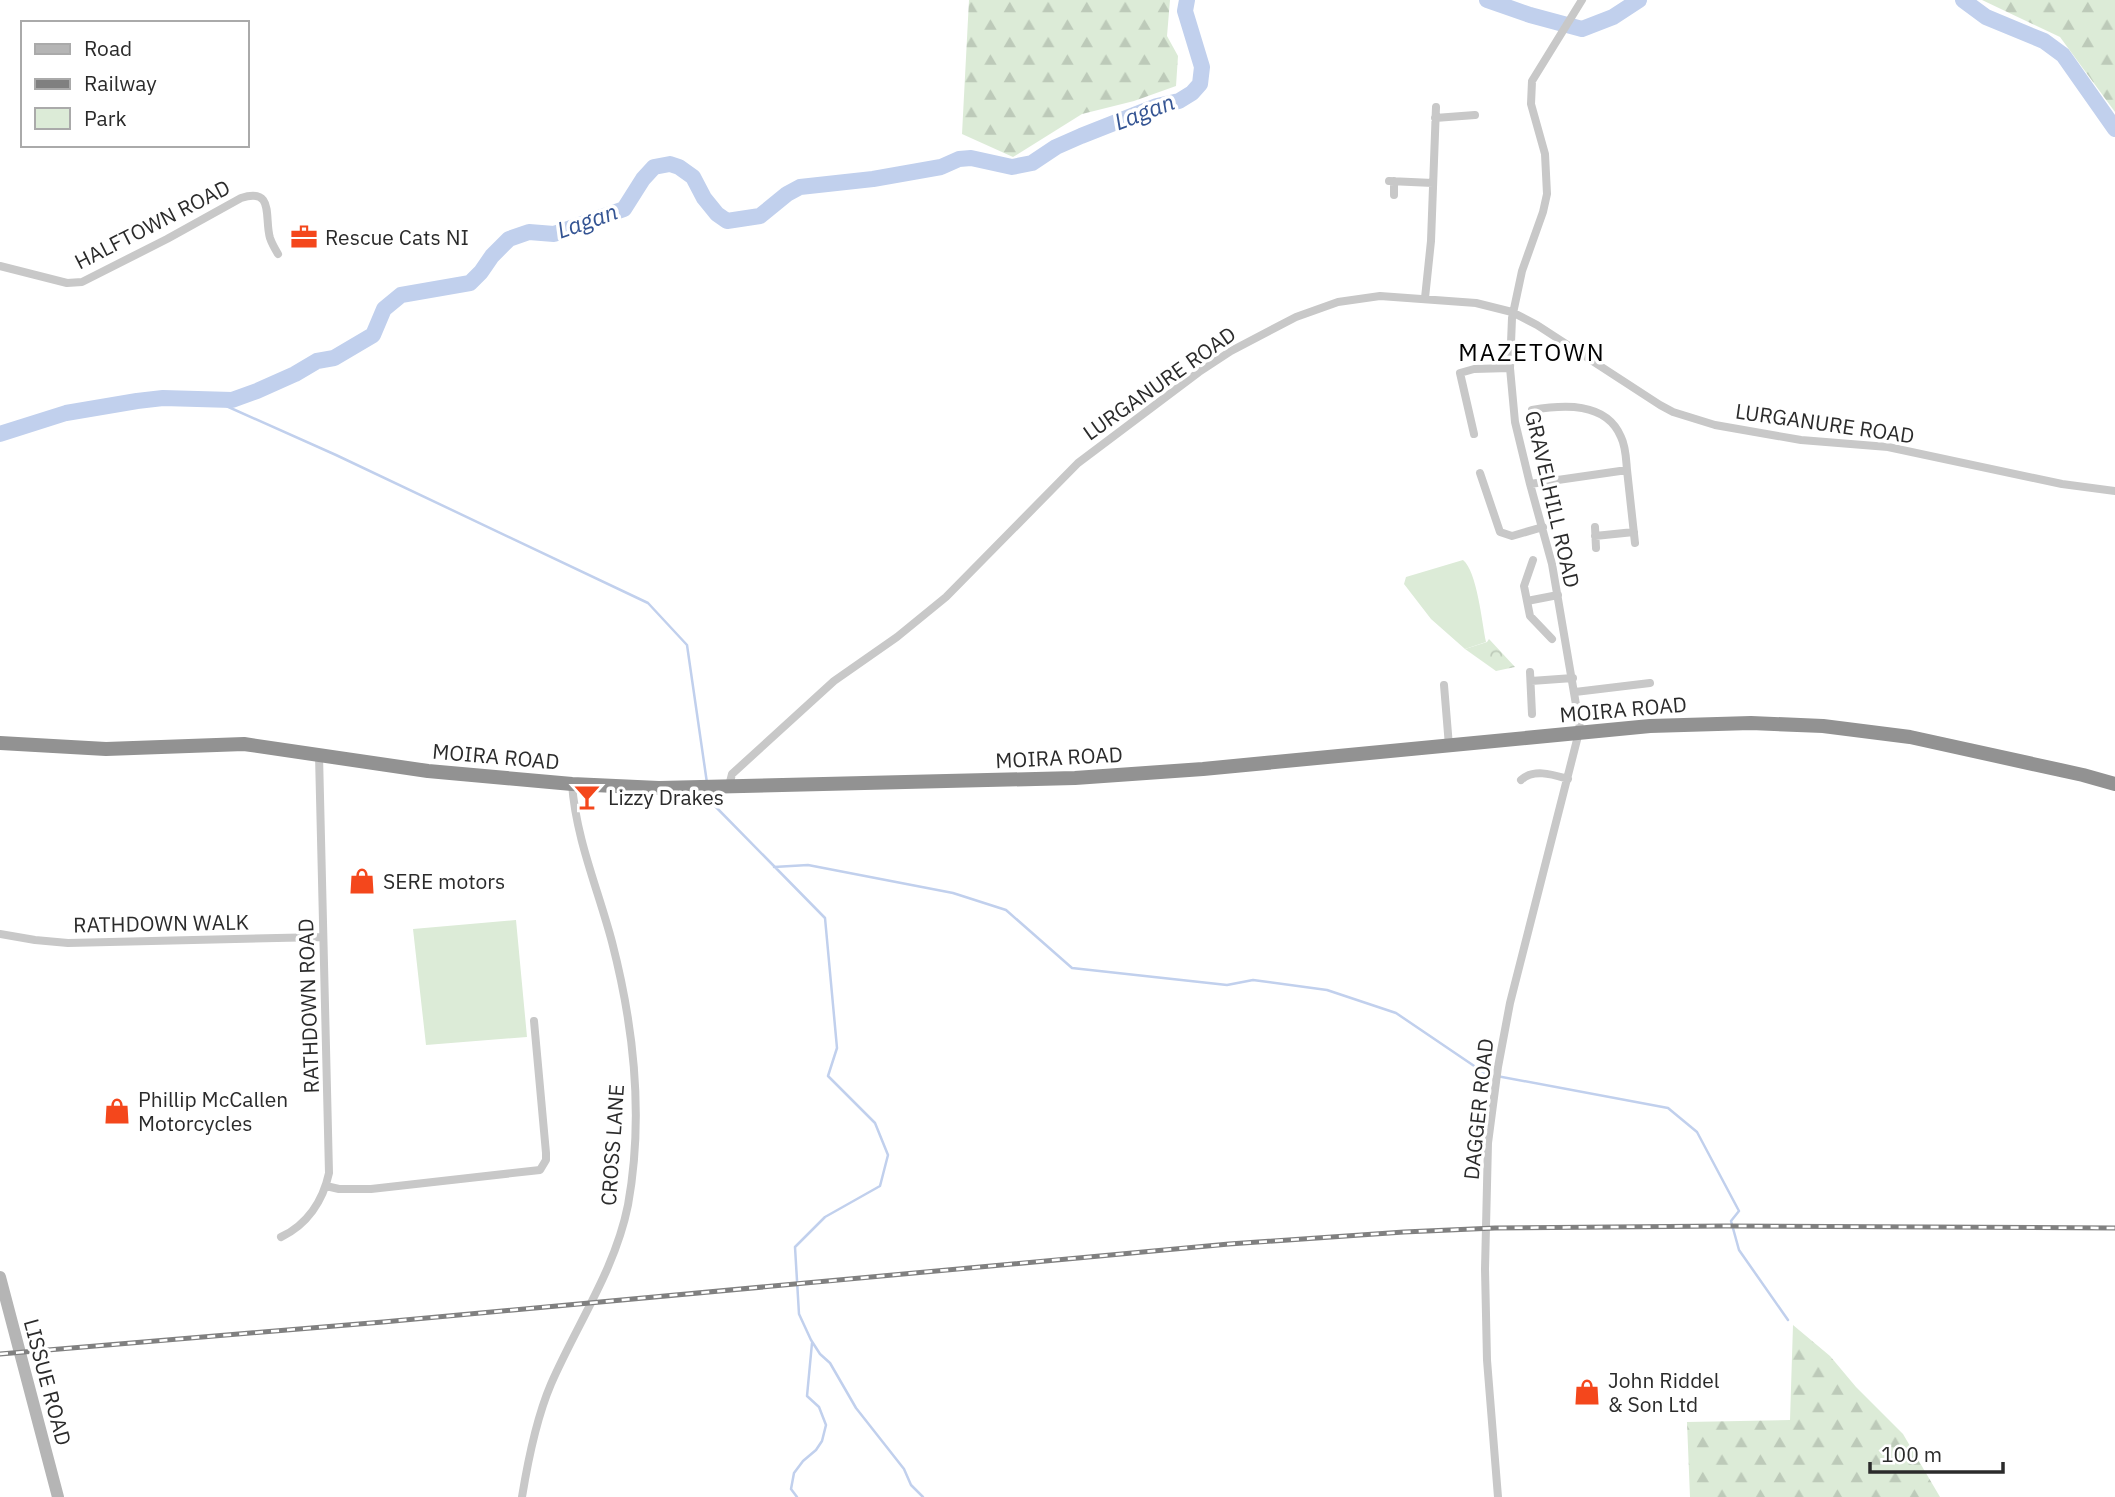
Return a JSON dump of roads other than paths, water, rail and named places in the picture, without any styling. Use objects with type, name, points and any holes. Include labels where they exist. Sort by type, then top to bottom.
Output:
[{"type":"highway","name":"MOIRA ROAD","points":[[0,743],[106,749],[244,744],[428,771],[636,788],[1075,778],[1203,769],[1692,723],[1751,723],[1824,726],[1910,737],[2115,784]]},
{"type":"street","name":"GRAVELHILL ROAD","points":[[1580,734],[1558,595],[1517,432],[1510,368],[1512,312],[1547,194],[1545,154],[1530,93],[1537,70],[1581,2]]},
{"type":"street","points":[[1425,298],[1431,241],[1436,107]]},
{"type":"street","points":[[1435,118],[1475,115]]},
{"type":"street","points":[[1394,195],[1392,181],[1433,183]]},
{"type":"street","name":"HALFTOWN ROAD","points":[[0,266],[67,283],[82,282],[253,194],[260,196],[265,202],[269,236],[278,254]]},
{"type":"street","name":"LURGANURE ROAD","points":[[715,786],[732,774],[816,697],[921,620],[1078,463],[1231,351],[1265,332],[1321,307],[1358,298],[1425,298],[1476,303],[1512,312],[1537,325],[1646,397],[1673,412],[1694,419],[1774,437],[1888,447],[2062,484],[2115,491]]},
{"type":"street","points":[[1474,434],[1460,373],[1475,369],[1510,368]]},
{"type":"street","points":[[1531,410],[1577,406],[1608,419],[1614,425],[1623,440],[1635,543]]},
{"type":"street","points":[[1530,484],[1628,470]]},
{"type":"street","points":[[1480,472],[1500,532],[1512,536],[1543,527]]},
{"type":"street","points":[[1596,548],[1595,532],[1634,532]]},
{"type":"street","points":[[1532,561],[1524,586],[1530,616],[1552,639]]},
{"type":"street","points":[[1527,601],[1558,595]]},
{"type":"street","points":[[1532,714],[1530,677],[1573,678]]},
{"type":"street","points":[[1575,692],[1639,679],[1650,683]]},
{"type":"street","points":[[1444,685],[1449,746]]},
{"type":"street","name":"DAGGER ROAD","points":[[1498,1497],[1488,1373],[1485,1269],[1488,1153],[1495,1083],[1522,950],[1580,734]]},
{"type":"street","name":"RATHDOWN ROAD","points":[[281,1237],[298,1227],[310,1215],[326,1186],[330,1161],[319,755]]},
{"type":"street","points":[[1521,780],[1525,775],[1548,773],[1569,779]]},
{"type":"street","name":"CROSS LANE","points":[[522,1497],[544,1402],[603,1278],[623,1224],[630,1190],[635,1132],[635,1077],[630,1024],[612,942],[576,821],[572,784]]},
{"type":"street","name":"RATHDOWN WALK","points":[[0,934],[68,943],[323,937]]},
{"type":"street","points":[[326,1186],[339,1189],[371,1189],[540,1170],[546,1160],[546,1153],[534,1021]]},
{"type":"street","name":"LISSUE ROAD","points":[[0,1277],[58,1497]]},
{"type":"waterway","name":"Lagan","points":[[0,434],[66,413],[137,401],[163,398],[232,400],[257,391],[317,361],[334,358],[373,335],[384,309],[401,295],[470,283],[509,239],[529,232],[554,234],[624,209],[654,167],[670,164],[693,177],[704,198],[717,214],[727,221],[760,216],[800,187],[873,179],[941,167],[959,159],[971,158],[1012,167],[1032,163],[1056,147],[1081,136],[1157,106],[1179,101],[1192,93],[1200,84],[1202,67],[1185,11],[1187,0]]},
{"type":"waterway","name":"Lagan","points":[[1487,0],[1582,29],[1613,17],[1639,0]]},
{"type":"waterway","name":"Lagan","points":[[1963,0],[1986,17],[2044,41],[2063,55],[2115,129]]},
{"type":"waterway","points":[[215,401],[336,455],[648,603],[687,645],[707,783]]},
{"type":"waterway","points":[[709,793],[710,801],[825,918],[837,1048],[828,1076],[875,1123],[888,1155],[880,1186],[825,1217],[795,1247],[799,1314],[811,1340],[830,1363],[856,1408],[904,1469],[911,1485],[923,1497]]},
{"type":"waterway","points":[[774,867],[808,865],[953,893],[1006,910],[1072,968],[1227,985],[1253,980],[1327,990],[1396,1013],[1486,1074],[1668,1108],[1697,1132],[1739,1211],[1731,1221],[1739,1250],[1788,1320]]},
{"type":"waterway","points":[[797,1497],[791,1489],[794,1473],[816,1450],[822,1441],[826,1425],[819,1407],[807,1396],[812,1343]]},
{"type":"railway","points":[[0,1354],[383,1322],[1229,1244],[1404,1232],[1495,1228],[1725,1226],[2115,1228]]},
{"type":"place","name":"Rescue Cats NI","points":[[304,237]]},
{"type":"place","name":"Lizzy Drakes","points":[[587,797]]},
{"type":"place","name":"SERE motors","points":[[362,881]]},
{"type":"place","name":"Phillip McCallen Motorcycles","points":[[117,1111]]},
{"type":"place","name":"John Riddel & Son Ltd","points":[[1587,1392]]},
{"type":"district","name":"MAZETOWN","points":[[1532,352]]}]
